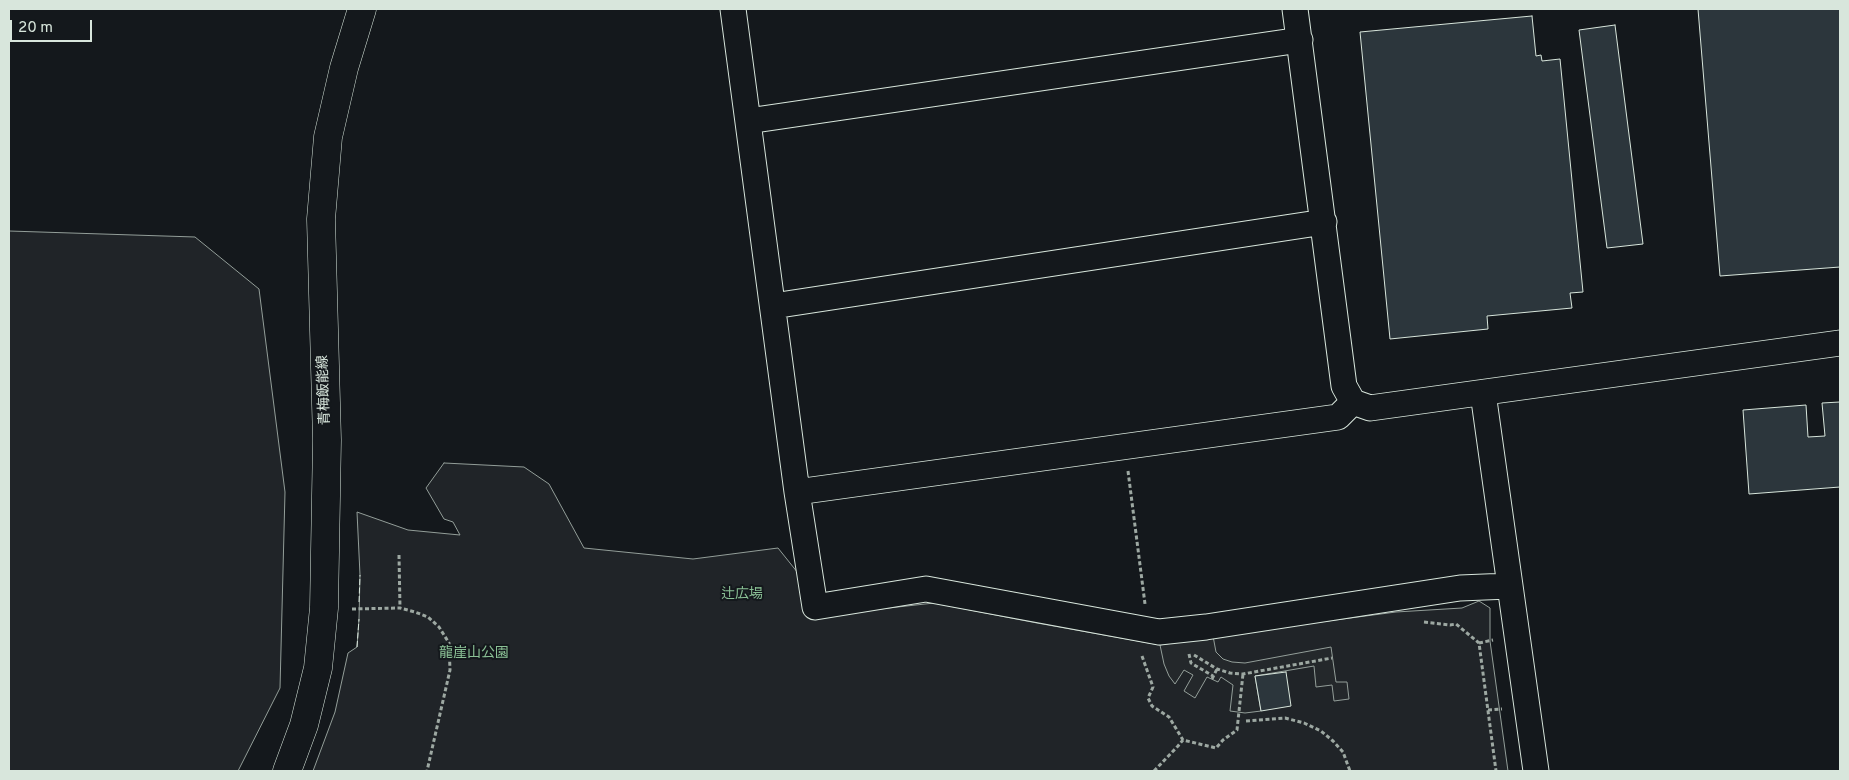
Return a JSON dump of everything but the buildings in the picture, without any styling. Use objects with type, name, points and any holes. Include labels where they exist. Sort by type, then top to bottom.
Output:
[{"type":"main road","name":"青梅飯能線","points":[[287,771],[304,725],[318,668],[324,608],[327,440],[321,219],[328,137],[344,68],[362,9]]},
{"type":"street","points":[[733,9],[797,492],[816,607],[926,589],[1149,632],[1159,632],[1206,627],[1460,588],[1509,586]]},
{"type":"street","points":[[1295,9],[1344,386],[1353,402],[1370,408],[1840,343]]},
{"type":"street","points":[[748,121],[1300,40]]},
{"type":"street","points":[[773,306],[1324,222]]},
{"type":"street","points":[[1483,392],[1536,771]]},
{"type":"street","points":[[797,492],[1338,417],[1353,402]]},
{"type":"path","points":[[1125,447],[1149,632]]},
{"type":"path","points":[[399,555],[400,608]]},
{"type":"path","points":[[324,608],[360,610],[400,608],[428,617],[439,627],[449,643],[450,670],[426,771]]},
{"type":"path","points":[[1450,625],[1456,624],[1479,643],[1496,771]]},
{"type":"path","points":[[1479,643],[1490,641]]},
{"type":"path","points":[[1189,652],[1191,663],[1212,678],[1217,669]]},
{"type":"path","points":[[1141,655],[1153,687],[1148,698],[1152,706],[1169,717],[1183,740],[1216,748],[1223,740],[1237,730],[1243,674]]},
{"type":"path","points":[[1202,660],[1217,669],[1243,674],[1332,658]]},
{"type":"path","points":[[1246,721],[1285,718],[1321,730],[1343,752],[1350,771]]},
{"type":"path","points":[[1154,771],[1183,740]]},
{"type":"green space","points":[[9,231],[195,237],[259,289],[285,492],[280,688],[238,771],[9,771]]},
{"type":"green space","name":"龍崖山公園","points":[[444,463],[524,467],[549,484],[584,548],[693,559],[778,548],[798,573],[807,617],[934,603],[1160,645],[1213,636],[1396,612],[1462,608],[1479,601],[1490,608],[1490,641],[1508,771],[313,771],[335,712],[348,653],[357,647],[360,575],[357,512],[408,530],[460,535],[453,522],[444,519],[426,488]]},
{"type":"shaded area","points":[[1213,636],[1216,652],[1223,659],[1232,662],[1245,663],[1331,647],[1336,682],[1347,682],[1349,699],[1334,701],[1332,685],[1316,687],[1314,666],[1255,676],[1261,711],[1245,713],[1230,711],[1233,685],[1221,677],[1218,682],[1207,677],[1195,698],[1184,691],[1193,675],[1184,670],[1175,684],[1164,664],[1160,645]]},
{"type":"fence","points":[[359,602],[360,575]]},
{"type":"fence","points":[[357,647],[359,619]]},
{"type":"park label","name":"辻広場","points":[[742,595]]}]
